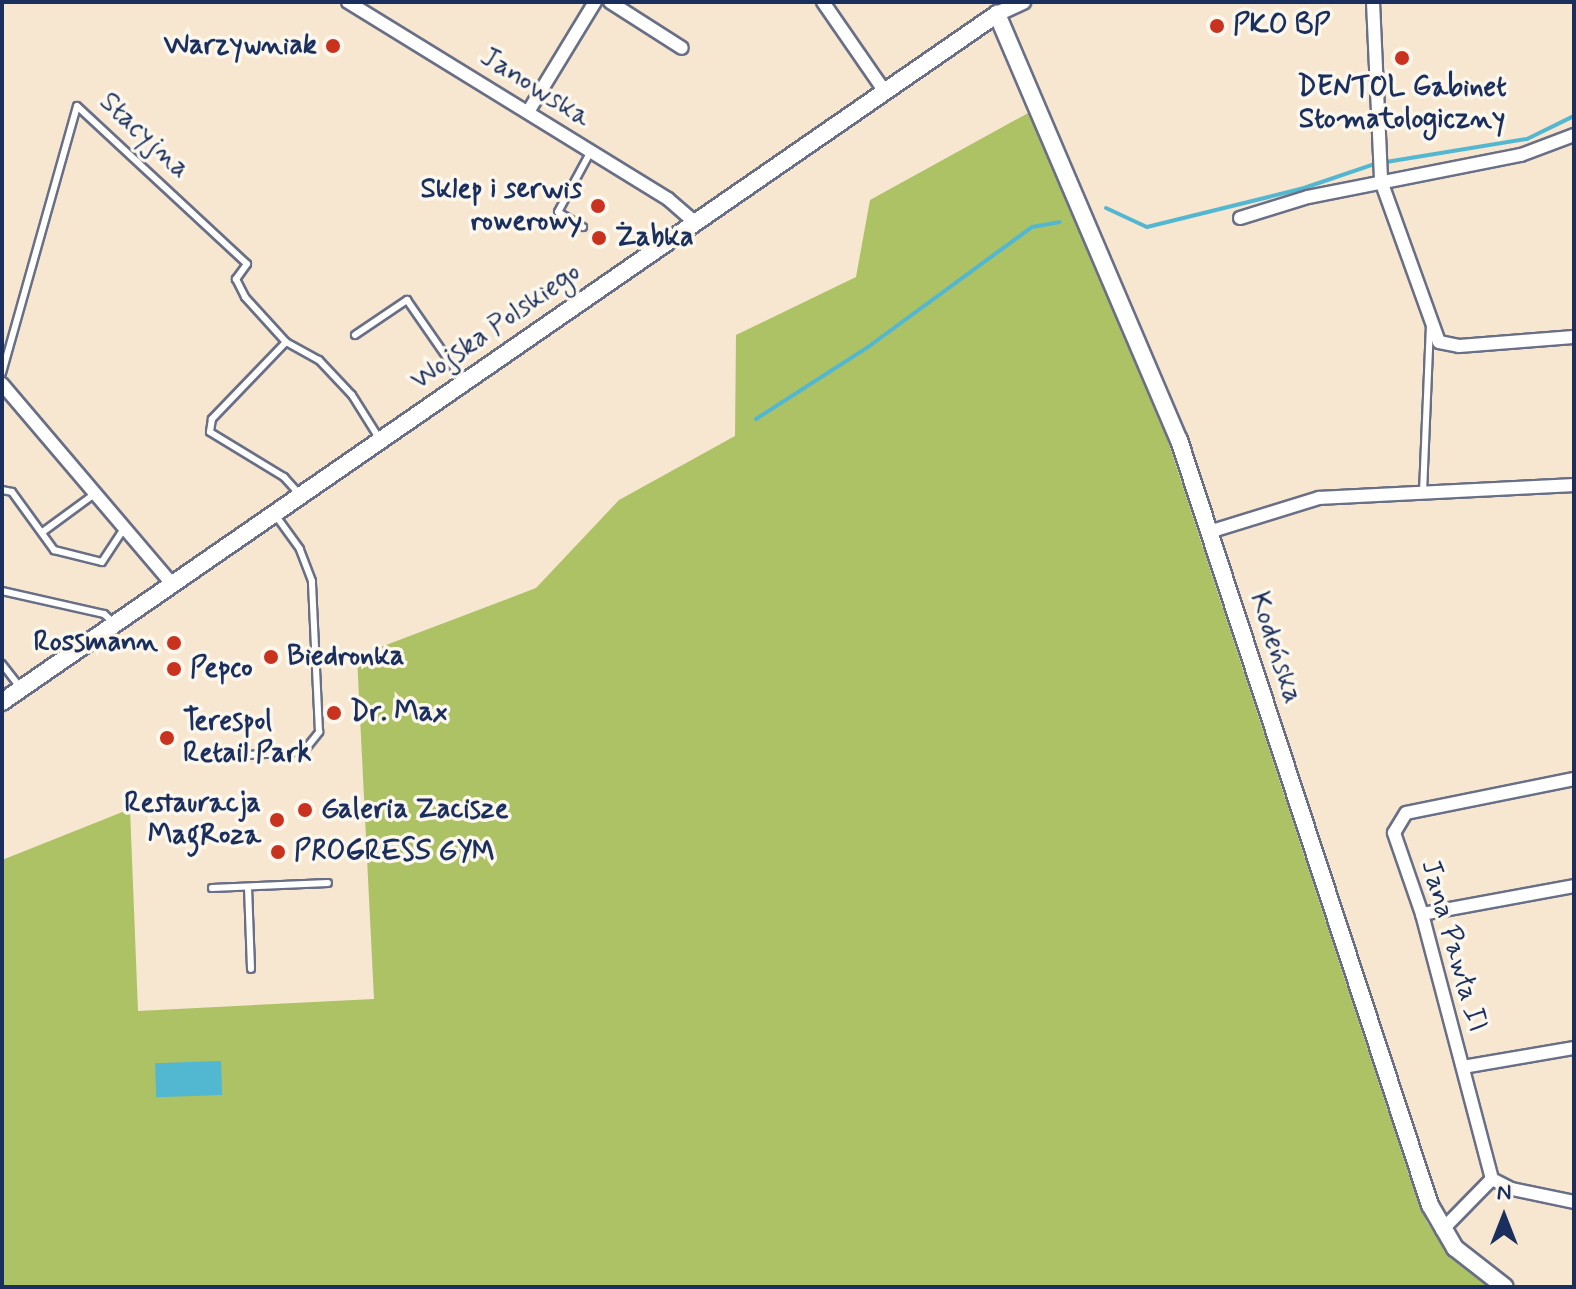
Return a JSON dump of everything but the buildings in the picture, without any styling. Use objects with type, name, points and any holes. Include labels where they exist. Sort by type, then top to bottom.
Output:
[{"type":"main road","name":"Wojska Polskiego","points":[[2,702],[883,89],[997,14]]},
{"type":"main road","name":"Kodeńska","points":[[997,14],[1167,410],[1442,1230],[1455,1248],[1505,1287]]},
{"type":"street","name":"Janowska","points":[[348,2],[591,151],[693,221]]},
{"type":"street","points":[[528,112],[595,2]]},
{"type":"street","points":[[610,2],[682,48]]},
{"type":"street","points":[[823,2],[883,89]]},
{"type":"street","name":"Wojska Polskiego","points":[[997,14],[1023,2]]},
{"type":"street","points":[[1373,2],[1381,181],[1439,342],[1459,346],[1574,337]]},
{"type":"street","points":[[1240,218],[1381,181],[1521,155],[1574,135]]},
{"type":"street","points":[[2,384],[172,584]]},
{"type":"street","points":[[1209,532],[1319,498],[1574,485]]},
{"type":"street","name":"Jana Pawła II","points":[[1492,1179],[1422,914],[1395,840],[1399,817],[1574,779]]},
{"type":"street","points":[[1422,914],[1574,886]]},
{"type":"street","points":[[1463,1067],[1574,1048]]},
{"type":"street","points":[[1442,1230],[1492,1179],[1512,1189],[1574,1202]]},
{"type":"lane","name":"Stacyjna","points":[[2,373],[77,106],[247,264],[236,279],[245,297],[286,342]]},
{"type":"lane","points":[[583,227],[558,212],[591,151]]},
{"type":"lane","points":[[355,335],[407,300],[463,381]]},
{"type":"lane","points":[[1423,492],[1431,317]]},
{"type":"lane","points":[[300,495],[284,477],[210,432],[212,419],[286,342],[319,360],[352,395],[380,439]]},
{"type":"lane","points":[[2,490],[12,492],[44,531],[54,550],[102,562],[125,527]]},
{"type":"lane","points":[[44,531],[96,493]]},
{"type":"lane","points":[[209,757],[303,752],[319,732],[312,581],[294,539],[274,513]]},
{"type":"lane","points":[[2,591],[104,614],[115,624]]},
{"type":"lane","points":[[2,664],[21,689]]},
{"type":"lane","points":[[212,888],[328,883]]},
{"type":"lane","points":[[248,887],[251,969]]},
{"type":"green space","points":[[1030,112],[1165,432],[1427,1222],[1450,1256],[1488,1287],[2,1287],[2,860],[130,809],[138,1011],[374,999],[357,656],[536,588],[619,500],[735,436],[736,335],[856,277],[870,200]]},
{"type":"water","points":[[221,1061],[222,1095],[156,1097],[155,1063]]},
{"type":"waterway","points":[[1386,162],[1527,139],[1574,116]]},
{"type":"waterway","points":[[1106,208],[1147,227],[1301,189],[1372,165]]},
{"type":"waterway","points":[[756,419],[868,347],[1032,227],[1060,222]]},
{"type":"place","name":"PKO BP","points":[[1217,26]]},
{"type":"place","name":"Warzywniak","points":[[333,46]]},
{"type":"place","name":"DENTOL Gabinet Stomatologiczny","points":[[1402,58]]},
{"type":"place","name":"Sklep i serwis rowerowy","points":[[598,206]]},
{"type":"place","name":"Żabka","points":[[599,238]]},
{"type":"place","name":"Rossmann","points":[[174,643]]},
{"type":"place","name":"Biedronka","points":[[271,657]]},
{"type":"place","name":"Pepco","points":[[174,669]]},
{"type":"place","name":"Dr. Max","points":[[334,713]]},
{"type":"place","name":"Terespol Retail Park","points":[[167,738]]},
{"type":"place","name":"Galeria Zacisze","points":[[305,810]]},
{"type":"place","name":"Restauracja MagRoza","points":[[277,820]]},
{"type":"place","name":"PROGRESS GYM","points":[[278,852]]}]
